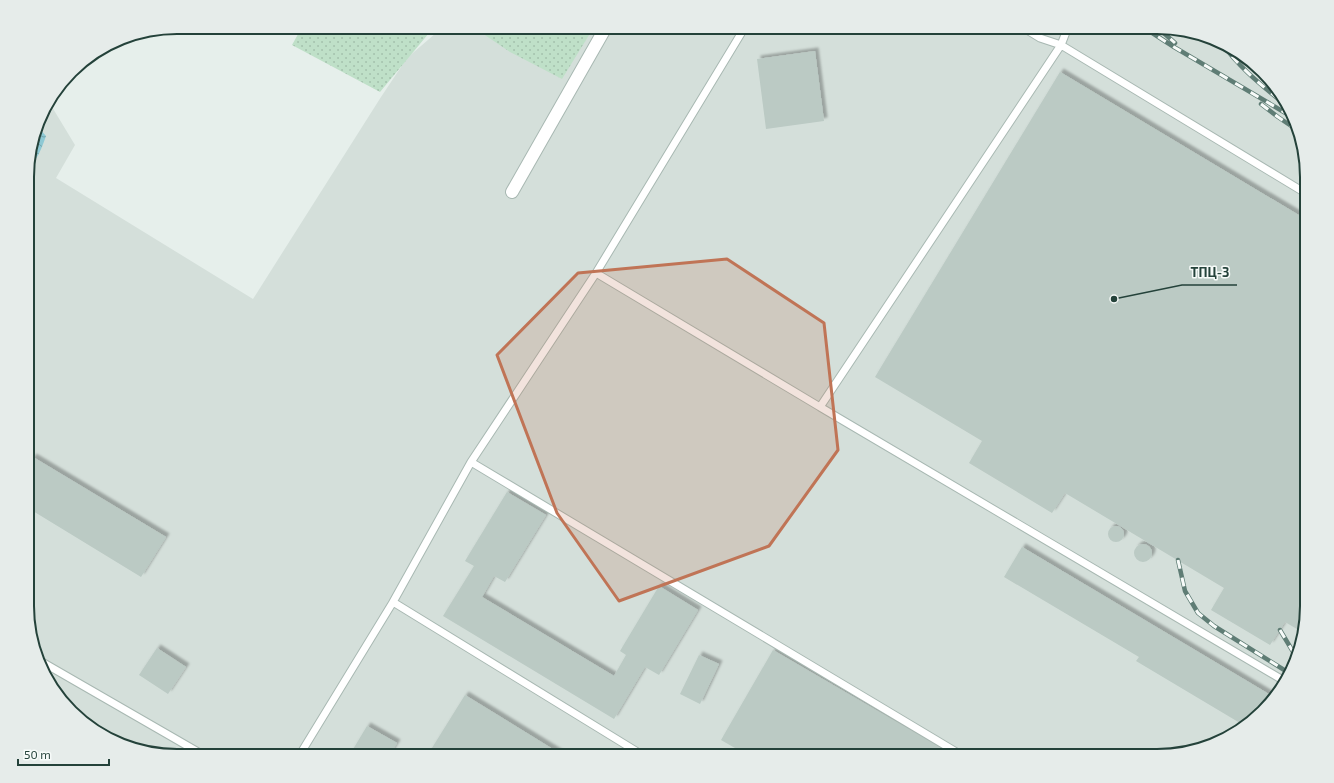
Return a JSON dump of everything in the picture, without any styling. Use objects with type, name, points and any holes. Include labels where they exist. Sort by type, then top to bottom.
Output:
[{"type":"street","points":[[512,192],[602,34]]},
{"type":"lane","points":[[303,749],[393,602],[471,462],[596,273],[741,34]]},
{"type":"lane","points":[[1033,34],[1040,38],[1061,45],[1300,190]]},
{"type":"lane","points":[[820,407],[1061,45],[1065,34]]},
{"type":"lane","points":[[596,273],[1280,679]]},
{"type":"lane","points":[[471,462],[952,749]]},
{"type":"lane","points":[[393,602],[633,749]]},
{"type":"lane","points":[[47,665],[193,749]]},
{"type":"highlighted area","points":[[727,259],[824,323],[838,450],[769,546],[619,601],[557,513],[497,355],[578,273]]},
{"type":"shaded area","points":[[435,34],[1166,34],[1194,39],[1212,45],[1228,53],[1251,69],[1265,83],[1276,98],[1289,122],[1295,140],[1300,168],[1300,615],[1295,643],[1289,661],[1281,678],[1265,700],[1251,714],[1236,725],[1212,738],[1194,744],[1166,749],[168,749],[140,744],[122,738],[105,730],[83,714],[69,700],[53,678],[39,643],[34,615],[34,168],[39,140],[52,107],[75,145],[56,178],[253,299],[407,58]]},
{"type":"green space","points":[[298,34],[428,34],[380,92],[292,45]]},
{"type":"green space","points":[[483,34],[590,34],[562,79],[510,52]]},
{"type":"water","points":[[42,131],[46,136],[35,160]]},
{"type":"building","points":[[815,51],[824,121],[766,129],[757,59]]},
{"type":"building","points":[[1060,72],[1300,216],[1300,615],[1298,630],[1285,622],[1270,645],[1211,610],[1224,588],[1065,493],[1052,513],[969,463],[982,441],[875,377]]},
{"type":"building","points":[[34,458],[166,537],[141,577],[34,512]]},
{"type":"building","points":[[507,492],[546,515],[505,582],[494,576],[482,597],[614,676],[626,655],[620,651],[659,586],[698,610],[659,675],[645,667],[614,719],[443,616],[474,566],[465,561]]},
{"type":"building","points":[[1116,526],[1123,531],[1124,534],[1119,541],[1116,542],[1109,537],[1108,534],[1113,527]]},
{"type":"building","points":[[1143,544],[1149,547],[1152,553],[1149,559],[1143,562],[1137,559],[1134,553],[1137,547]]},
{"type":"building","points":[[1022,547],[1269,694],[1251,714],[1239,723],[1136,661],[1139,657],[1004,577]]},
{"type":"building","points":[[157,648],[186,667],[168,694],[139,675]]},
{"type":"building","points":[[773,650],[943,749],[737,749],[721,740]]},
{"type":"building","points":[[699,655],[719,664],[700,704],[680,694]]},
{"type":"building","points":[[465,695],[553,749],[431,749]]},
{"type":"building","points":[[367,726],[397,743],[393,749],[353,749]]},
{"type":"railway","points":[[1154,34],[1284,112]]},
{"type":"railway","points":[[1165,34],[1175,43]]},
{"type":"railway","points":[[1232,56],[1244,69],[1273,95]]},
{"type":"railway","points":[[1261,104],[1290,125]]},
{"type":"railway","points":[[1178,560],[1185,591],[1198,613],[1214,626],[1284,670]]},
{"type":"railway","points":[[1280,630],[1292,651]]},
{"type":"place","name":"ТПЦ-3","points":[[1114,299]]}]
